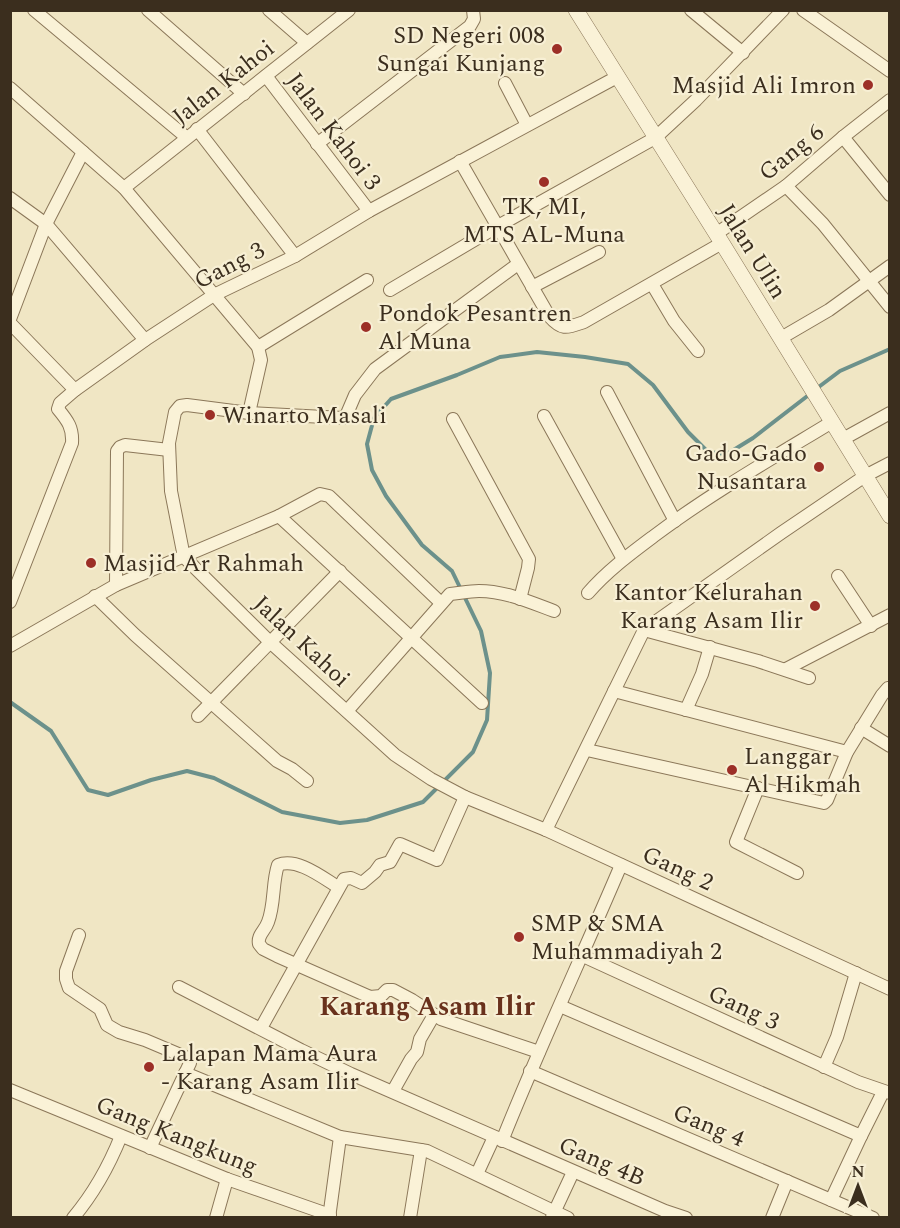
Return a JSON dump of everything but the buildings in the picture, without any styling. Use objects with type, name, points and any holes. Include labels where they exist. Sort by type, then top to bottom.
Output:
[{"type":"street","points":[[34,10],[186,137]]},
{"type":"street","points":[[148,10],[244,94]]},
{"type":"street","points":[[269,10],[307,43]]},
{"type":"street","name":"Jalan Kahoi","points":[[124,188],[349,10]]},
{"type":"street","points":[[317,144],[470,26],[474,19],[473,10]]},
{"type":"street","name":"Jalan Ulin","points":[[576,10],[890,516]]},
{"type":"street","points":[[691,10],[743,53]]},
{"type":"street","points":[[390,290],[654,138],[743,53],[783,10]]},
{"type":"street","points":[[803,10],[890,71]]},
{"type":"street","name":"Jalan Kahoi 3","points":[[266,76],[369,211]]},
{"type":"street","name":"Gang 3","points":[[10,602],[72,443],[69,423],[58,409],[60,403],[75,390],[145,339],[214,295],[295,256],[369,211],[616,77]]},
{"type":"street","points":[[505,83],[527,125]]},
{"type":"street","points":[[10,88],[124,188],[258,347],[261,360],[249,413]]},
{"type":"street","name":"Gang 6","points":[[532,287],[557,325],[565,328],[584,322],[652,284],[719,239],[890,100]]},
{"type":"street","points":[[197,129],[295,256]]},
{"type":"street","points":[[843,136],[890,195]]},
{"type":"street","points":[[75,390],[10,321],[46,224],[83,152]]},
{"type":"street","points":[[460,161],[532,287],[599,252]]},
{"type":"street","points":[[786,186],[823,224],[890,307]]},
{"type":"street","points":[[10,198],[46,224],[145,339]]},
{"type":"street","points":[[184,557],[171,491],[169,450],[175,412],[180,406],[249,413],[343,418],[355,395],[375,369],[518,264]]},
{"type":"street","points":[[781,338],[829,310],[890,266]]},
{"type":"street","points":[[258,347],[367,280]]},
{"type":"street","points":[[652,284],[674,321],[698,351]]},
{"type":"street","points":[[606,392],[675,521]]},
{"type":"street","points":[[843,439],[890,413]]},
{"type":"street","points":[[544,416],[623,559]]},
{"type":"street","points":[[453,419],[529,559],[520,598]]},
{"type":"street","points":[[588,593],[623,559],[675,521],[730,484],[832,422]]},
{"type":"street","points":[[116,585],[117,451],[124,445],[169,450]]},
{"type":"street","points":[[546,831],[644,630],[781,532],[890,462]]},
{"type":"street","points":[[10,646],[116,585],[279,516],[320,494],[325,494],[446,599]]},
{"type":"street","points":[[279,516],[482,703]]},
{"type":"street","name":"Jalan Kahoi","points":[[184,557],[270,642],[395,755],[431,779],[448,787]]},
{"type":"street","points":[[198,716],[340,571]]},
{"type":"street","points":[[838,576],[871,626]]},
{"type":"street","points":[[347,711],[446,599],[481,591],[520,598],[554,611]]},
{"type":"street","points":[[95,596],[211,704],[277,761],[307,781]]},
{"type":"street","points":[[786,669],[890,615]]},
{"type":"street","points":[[644,630],[786,669],[809,678]]},
{"type":"street","points":[[686,710],[699,681],[710,647]]},
{"type":"street","points":[[587,750],[824,803],[847,752],[882,694],[888,688]]},
{"type":"street","points":[[614,692],[847,752]]},
{"type":"street","points":[[861,728],[890,746]]},
{"type":"street","name":"Gang 2","points":[[448,787],[465,797],[546,831],[890,988]]},
{"type":"street","points":[[758,788],[736,842],[797,873]]},
{"type":"street","points":[[261,1028],[338,887],[347,877],[362,883],[380,865],[390,862],[400,844],[437,860],[465,797]]},
{"type":"street","points":[[338,887],[316,872],[282,863],[277,869],[268,923],[258,940],[263,949],[370,997],[381,996],[387,990],[393,990],[434,1015],[539,1052]]},
{"type":"street","points":[[477,1174],[498,1139],[539,1052],[621,865]]},
{"type":"street","points":[[79,935],[66,971],[69,988],[100,1009],[107,1024],[119,1032],[190,1059],[150,1148]]},
{"type":"street","name":"Gang 3","points":[[583,956],[824,1067],[886,1092]]},
{"type":"street","points":[[824,1067],[837,1037],[856,973]]},
{"type":"street","name":"Gang 4B","points":[[179,987],[301,1050],[573,1172],[664,1211],[686,1218]]},
{"type":"street","points":[[560,1006],[861,1136]]},
{"type":"street","points":[[393,1091],[417,1052],[420,1039],[434,1015]]},
{"type":"street","name":"Gang 4","points":[[530,1071],[873,1218]]},
{"type":"street","points":[[185,1073],[340,1137],[421,1150],[477,1174],[553,1214],[568,1218]]},
{"type":"street","name":"Gang Kangkung","points":[[10,1090],[227,1179],[329,1216]]},
{"type":"street","points":[[831,1200],[861,1136],[886,1092]]},
{"type":"street","points":[[73,1218],[105,1172],[122,1136]]},
{"type":"street","points":[[329,1216],[340,1137]]},
{"type":"street","points":[[410,1218],[421,1150]]},
{"type":"street","points":[[553,1214],[573,1172]]},
{"type":"street","points":[[216,1218],[227,1179]]},
{"type":"street","points":[[772,1218],[787,1181]]},
{"type":"waterway","points":[[816,389],[840,371],[890,349]]},
{"type":"waterway","points":[[10,702],[51,731],[88,790],[108,795],[151,780],[187,771],[214,778],[282,812],[340,823],[367,820],[423,802],[473,752],[487,720],[490,673],[481,631],[452,571],[422,545],[386,496],[372,470],[367,444],[374,418],[391,399],[500,357],[537,352],[628,364],[653,385],[688,432],[708,452],[727,454],[753,438],[810,394]]},
{"type":"place","name":"SD Negeri 008 Sungai Kunjang","points":[[557,49]]},
{"type":"place","name":"Masjid Ali Imron","points":[[868,85]]},
{"type":"place","name":"TK, MI, MTS AL-Muna","points":[[544,182]]},
{"type":"place","name":"Pondok Pesantren Al Muna","points":[[366,327]]},
{"type":"place","name":"Winarto Masali","points":[[210,415]]},
{"type":"place","name":"Gado-Gado Nusantara","points":[[819,467]]},
{"type":"place","name":"Masjid Ar Rahmah","points":[[91,563]]},
{"type":"place","name":"Kantor Kelurahan Karang Asam Ilir","points":[[815,606]]},
{"type":"place","name":"Langgar Al Hikmah","points":[[732,770]]},
{"type":"place","name":"SMP & SMA Muhammadiyah 2","points":[[519,937]]},
{"type":"place","name":"Lalapan Mama Aura - Karang Asam Ilir","points":[[149,1067]]},
{"type":"district","name":"Karang Asam Ilir","points":[[427,1006]]}]
